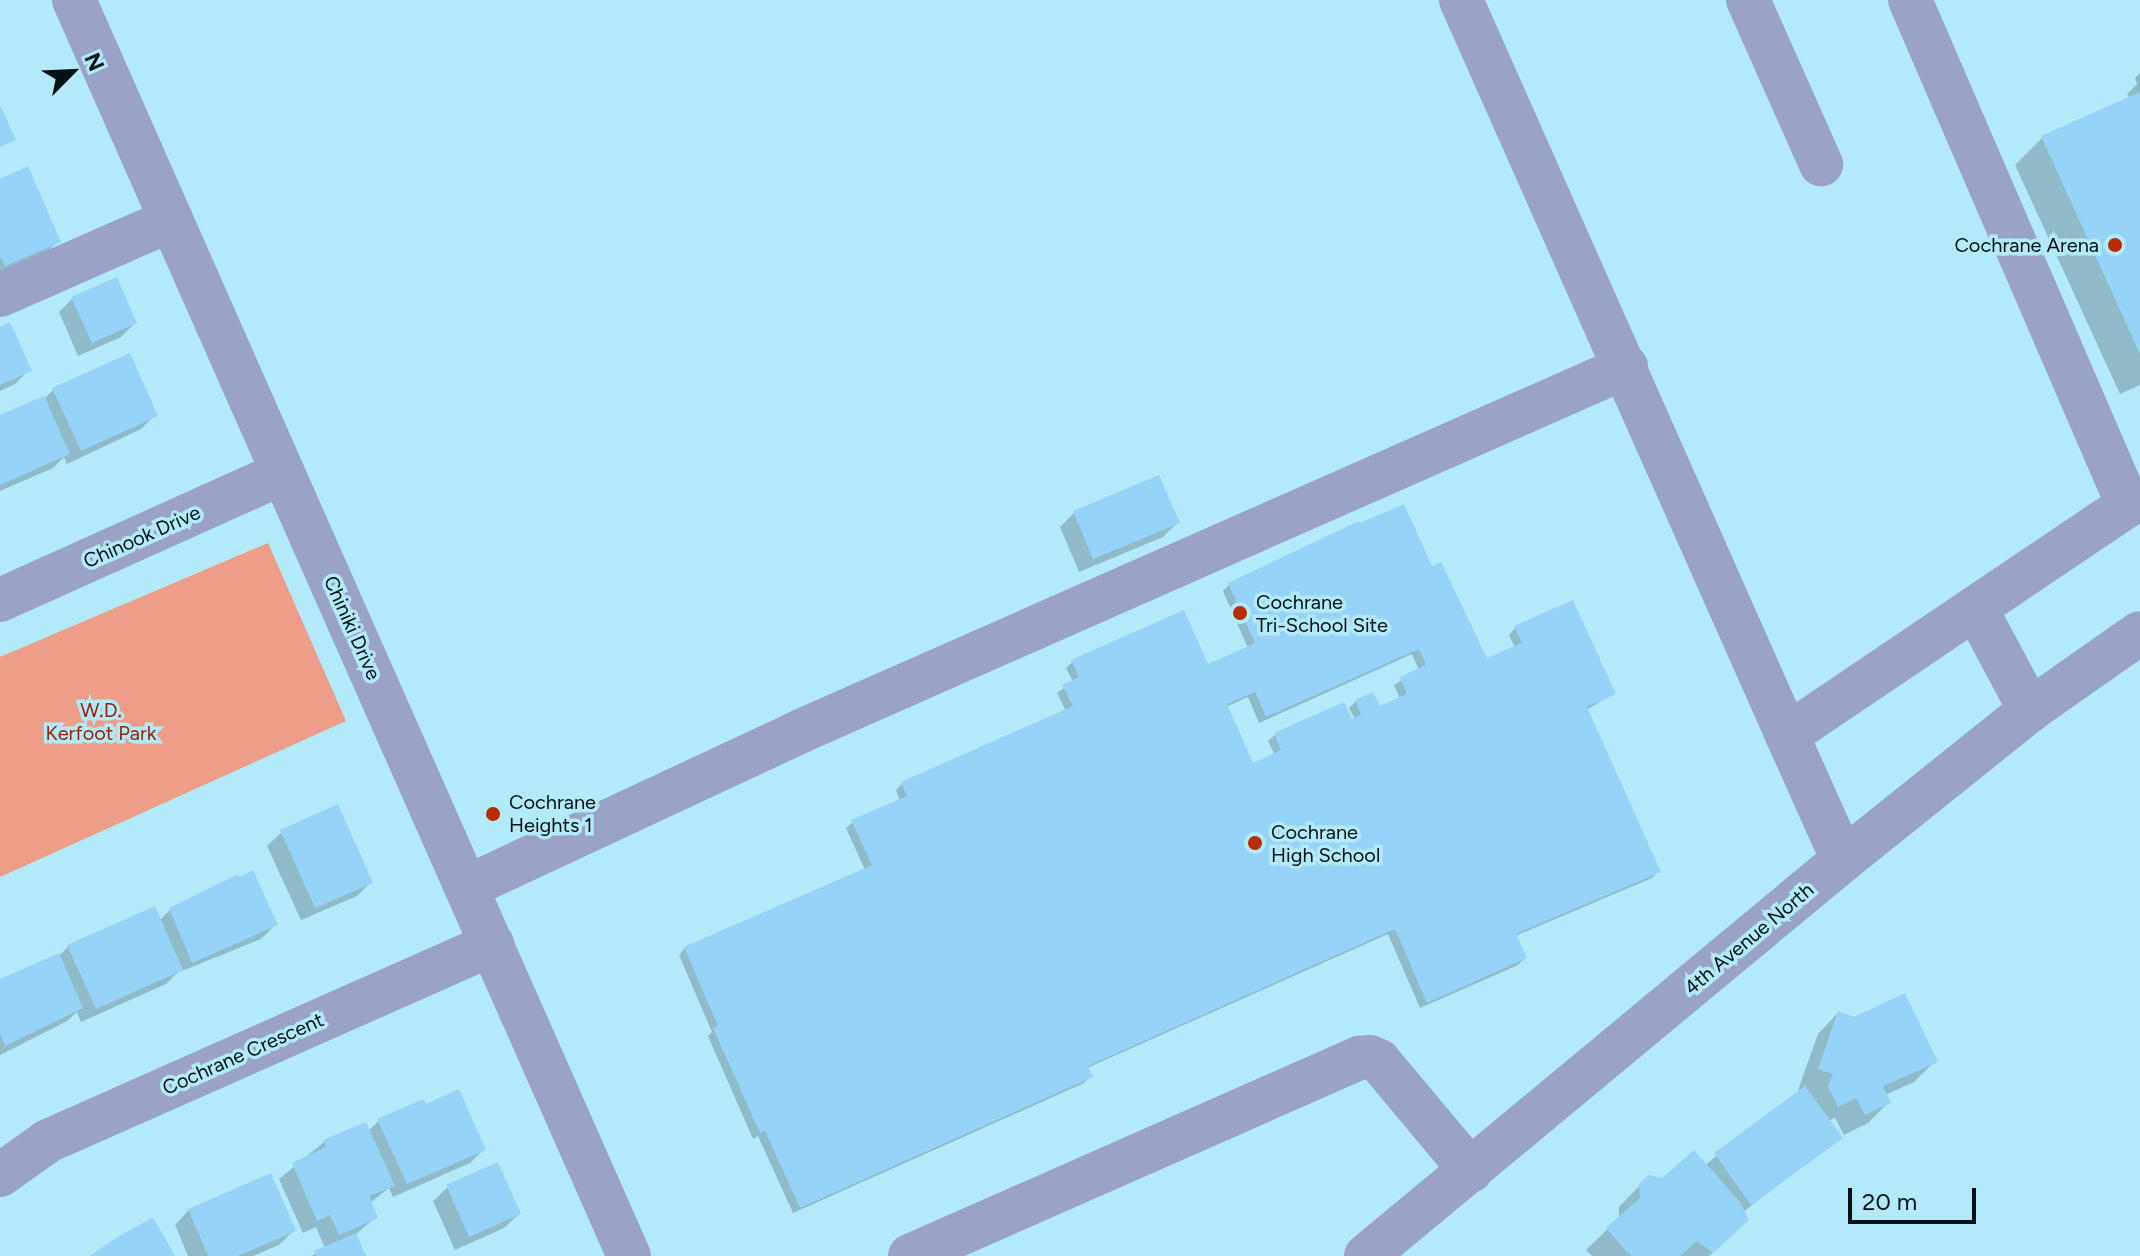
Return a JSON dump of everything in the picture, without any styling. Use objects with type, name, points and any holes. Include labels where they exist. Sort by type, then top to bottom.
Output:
[{"type":"street","name":"Chiniki Drive","points":[[74,0],[629,1256]]},
{"type":"street","points":[[1461,0],[1843,860]]},
{"type":"street","points":[[1748,0],[1821,164]]},
{"type":"street","points":[[1787,735],[2128,505],[1910,0]]},
{"type":"street","points":[[0,295],[171,220]]},
{"type":"street","points":[[467,887],[809,727],[1626,367]]},
{"type":"street","name":"Chinook Drive","points":[[0,600],[283,473]]},
{"type":"street","points":[[1976,609],[2030,710]]},
{"type":"street","name":"4th Avenue North","points":[[1366,1256],[1843,860],[2030,710],[2140,633]]},
{"type":"street","name":"Cochrane Crescent","points":[[0,1175],[48,1141],[492,944]]},
{"type":"street","points":[[910,1256],[1359,1058],[1370,1057],[1379,1061],[1471,1171]]},
{"type":"green space","name":"W.D. Kerfoot Park","points":[[268,543],[346,721],[0,877],[0,657]]},
{"type":"building","name":"Cochrane Arena","points":[[2140,92],[2140,354],[2041,136]]},
{"type":"building","points":[[0,105],[16,140],[0,147]]},
{"type":"building","points":[[28,166],[61,242],[5,266],[0,256],[0,179]]},
{"type":"building","points":[[117,277],[137,323],[92,343],[71,297]]},
{"type":"building","points":[[10,322],[32,371],[0,385],[0,327]]},
{"type":"building","points":[[130,353],[158,416],[81,451],[52,388]]},
{"type":"building","points":[[44,396],[70,454],[0,485],[0,415]]},
{"type":"building","points":[[1159,475],[1180,523],[1093,559],[1073,511]]},
{"type":"building","name":"Cochrane High School","points":[[1404,504],[1432,566],[1441,562],[1487,658],[1522,643],[1514,626],[1573,600],[1616,694],[1587,707],[1661,872],[1516,934],[1527,958],[1427,1003],[1395,929],[1088,1066],[1093,1077],[800,1208],[765,1131],[760,1133],[713,1028],[718,1026],[684,947],[872,865],[851,820],[907,796],[901,782],[1073,706],[1062,685],[1079,677],[1071,660],[1184,610],[1208,664],[1255,643],[1228,583]],"holes":[[[1419,649],[1426,665],[1400,677],[1407,694],[1380,706],[1373,692],[1355,700],[1361,714],[1352,719],[1344,702],[1274,733],[1281,750],[1253,763],[1227,704],[1255,692],[1266,717]]]},
{"type":"building","points":[[338,804],[373,883],[315,908],[280,830]]},
{"type":"building","points":[[253,870],[278,925],[192,963],[169,908],[238,874],[239,877]]},
{"type":"building","points":[[155,906],[183,970],[96,1009],[67,945]]},
{"type":"building","points":[[59,953],[83,1008],[5,1046],[0,1034],[0,979]]},
{"type":"building","points":[[1905,993],[1938,1062],[1883,1086],[1891,1103],[1865,1115],[1856,1098],[1838,1107],[1828,1086],[1833,1074],[1818,1069],[1838,1011],[1854,1017]]},
{"type":"building","points":[[1805,1086],[1843,1138],[1751,1205],[1714,1153]]},
{"type":"building","points":[[459,1089],[486,1150],[407,1184],[377,1119],[423,1099],[426,1104]]},
{"type":"building","points":[[366,1122],[395,1186],[369,1196],[378,1218],[339,1235],[330,1215],[317,1221],[292,1163],[326,1147],[323,1140]]},
{"type":"building","points":[[1694,1150],[1740,1202],[1749,1220],[1713,1253],[1697,1241],[1680,1256],[1631,1256],[1606,1228],[1640,1198],[1639,1184],[1648,1175],[1662,1178]]},
{"type":"building","points":[[498,1162],[521,1214],[469,1237],[446,1185]]},
{"type":"building","points":[[271,1173],[296,1231],[238,1256],[208,1256],[188,1209]]},
{"type":"building","points":[[153,1217],[175,1256],[90,1256],[111,1241]]},
{"type":"building","points":[[356,1233],[366,1256],[316,1256],[314,1251]]},
{"type":"place","name":"Cochrane Arena","points":[[2115,245]]},
{"type":"place","name":"Cochrane Tri-School Site","points":[[1240,613]]},
{"type":"place","name":"Cochrane Heights 1","points":[[493,814]]},
{"type":"place","name":"Cochrane High School","points":[[1255,843]]}]
